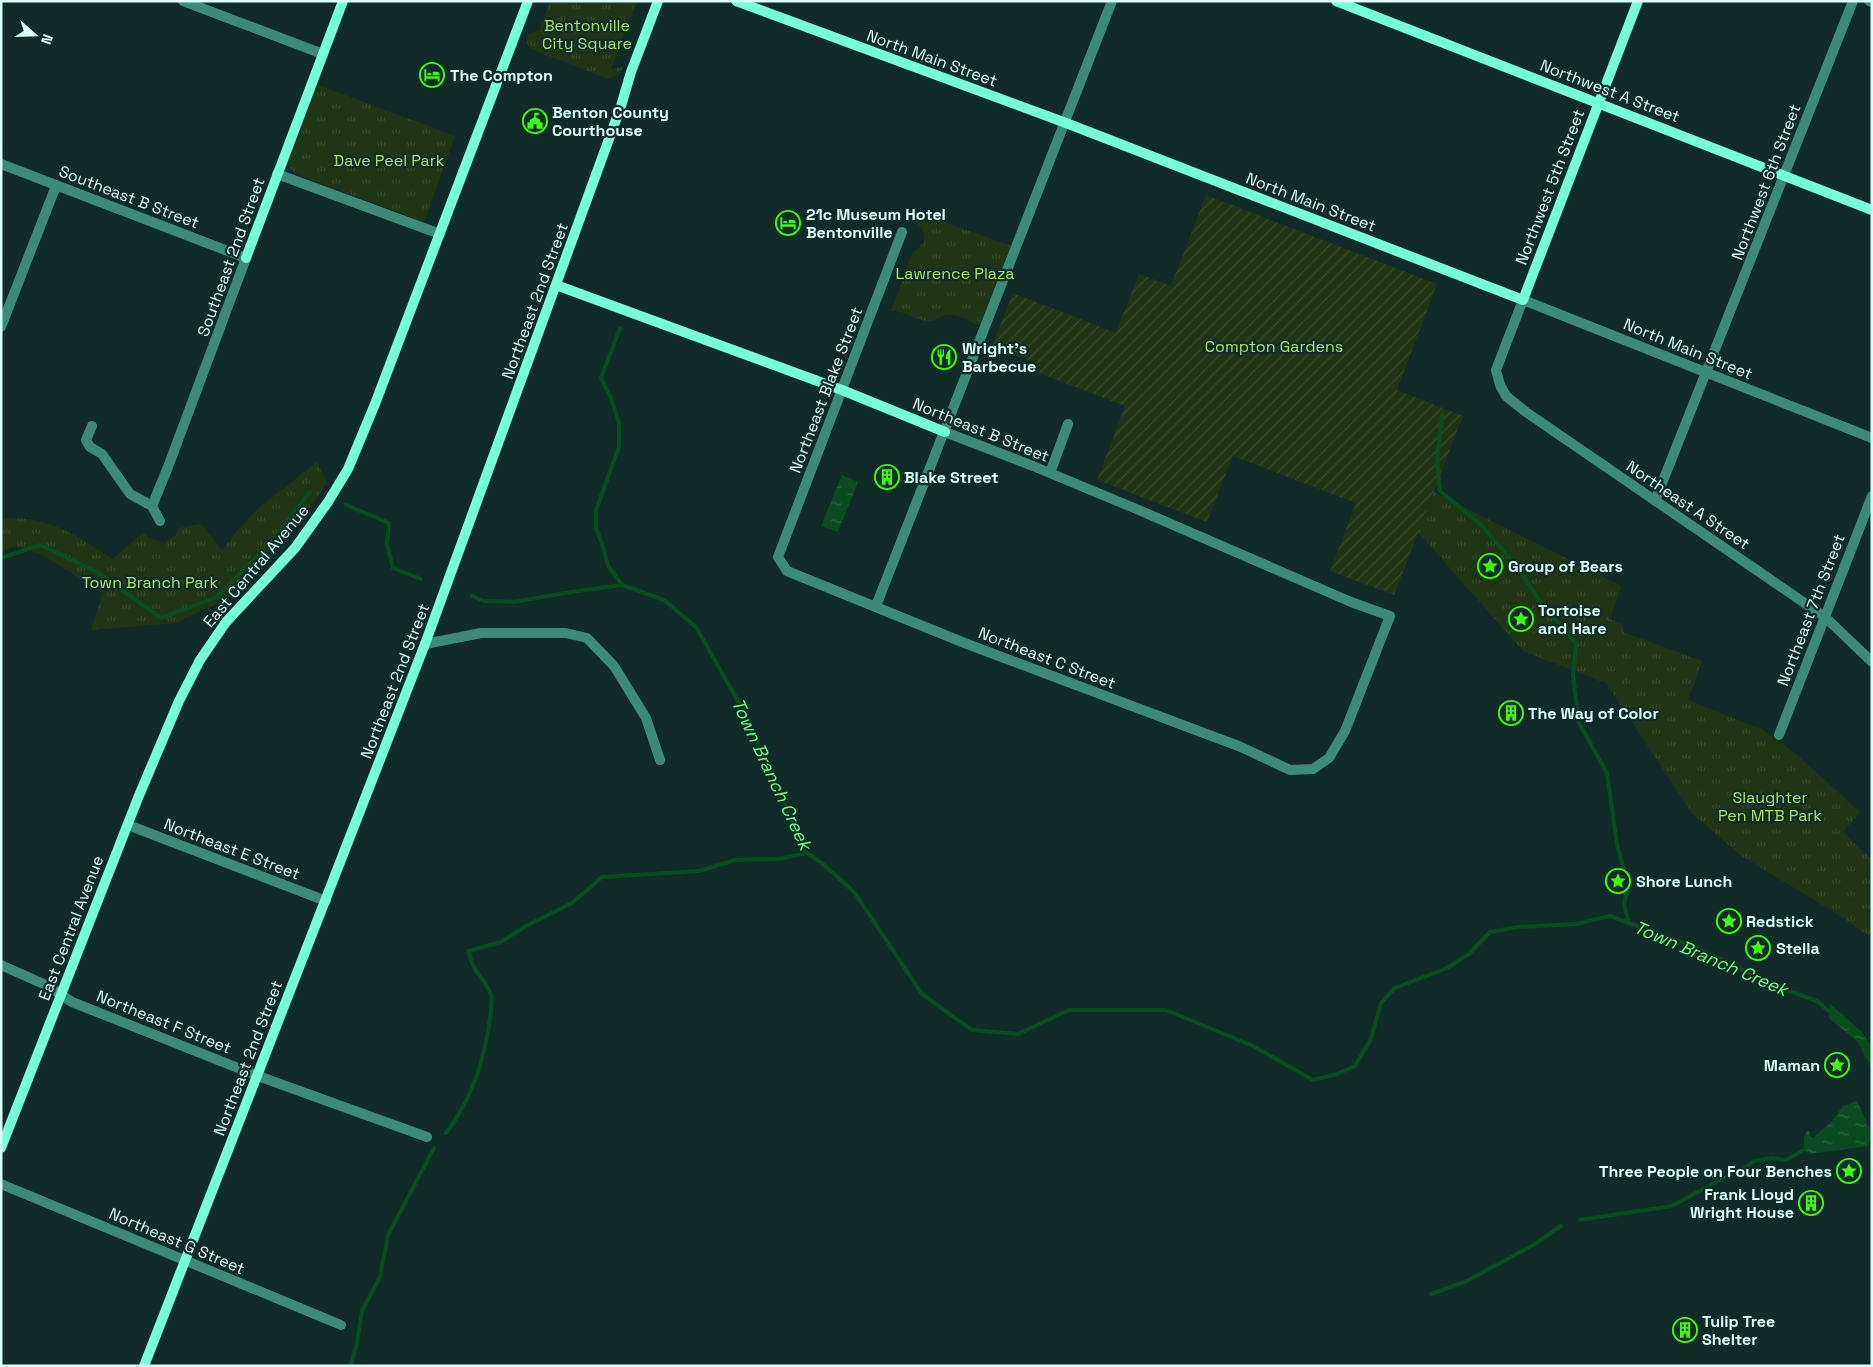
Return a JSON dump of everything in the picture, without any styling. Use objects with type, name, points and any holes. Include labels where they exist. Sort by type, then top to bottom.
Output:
[{"type":"street","points":[[183,1],[323,54]]},
{"type":"street","name":"Southeast 2nd Street","points":[[152,506],[343,1]]},
{"type":"street","name":"East Central Avenue","points":[[1,1148],[128,825],[179,702],[200,660],[226,622],[295,548],[320,514],[348,469],[375,404],[528,1]]},
{"type":"street","name":"Northeast 2nd Street","points":[[144,1366],[425,644],[658,1]]},
{"type":"street","name":"North Main Street","points":[[736,1],[1066,123],[1872,438]]},
{"type":"street","points":[[876,606],[1112,1]]},
{"type":"street","name":"Northwest A Street","points":[[1336,1],[1872,210]]},
{"type":"street","name":"Northwest 5th Street","points":[[1522,300],[1638,1]]},
{"type":"street","name":"Northwest 6th Street","points":[[1655,502],[1853,1]]},
{"type":"street","name":"Southeast B Street","points":[[1,164],[246,258]]},
{"type":"street","points":[[277,174],[440,234]]},
{"type":"street","points":[[1,327],[56,186]]},
{"type":"street","name":"Northeast Blake Street","points":[[778,558],[902,232]]},
{"type":"street","name":"Northeast B Street","points":[[556,285],[842,390],[1050,473],[1352,602],[1390,616],[1345,731],[1329,758],[1313,769]]},
{"type":"street","name":"Northeast A Street","points":[[1522,300],[1496,370],[1500,385],[1506,396],[1655,502],[1825,617],[1872,662]]},
{"type":"street","points":[[1050,473],[1068,424]]},
{"type":"street","points":[[92,426],[86,440],[90,447],[102,454],[130,494],[152,506],[160,521]]},
{"type":"street","name":"Northeast 7th Street","points":[[1779,735],[1872,496]]},
{"type":"street","name":"Northeast C Street","points":[[778,558],[787,571],[967,644],[1241,747],[1290,770],[1313,769]]},
{"type":"street","points":[[425,644],[481,633],[566,633],[586,638],[614,666],[646,718],[660,760]]},
{"type":"street","name":"Northeast E Street","points":[[128,825],[326,901]]},
{"type":"street","name":"Northeast F Street","points":[[1,965],[48,986],[72,1002],[258,1076],[427,1137]]},
{"type":"street","name":"Northeast G Street","points":[[1,1184],[341,1325]]},
{"type":"green space","name":"Bentonville City Square","points":[[550,1],[637,1],[611,69],[623,67],[618,74],[614,77],[606,78],[531,49],[527,43],[527,34],[539,31]]},
{"type":"green space","name":"Dave Peel Park","points":[[318,85],[455,136],[424,222],[294,173],[288,165]]},
{"type":"green space","name":"Compton Gardens","points":[[1206,195],[1437,284],[1397,390],[1463,416],[1394,595],[1330,571],[1356,503],[1233,456],[1207,522],[1097,480],[1125,406],[1036,372],[1039,364],[992,346],[1013,293],[1116,333],[1139,274],[1171,286]]},
{"type":"green space","name":"Lawrence Plaza","points":[[919,213],[1011,246],[979,325],[962,317],[949,314],[926,321],[900,312],[891,311],[913,252],[924,241],[924,234],[915,221]]},
{"type":"green space","name":"Town Branch Park","points":[[317,462],[327,483],[293,532],[235,595],[175,623],[91,630],[103,593],[44,556],[17,546],[1,551],[1,519],[17,518],[47,523],[60,528],[87,542],[113,559],[144,532],[149,538],[163,542],[175,536],[179,528],[201,524],[222,550],[260,507]]},
{"type":"green space","name":"Slaughter Pen MTB Park","points":[[1434,492],[1621,586],[1610,619],[1624,625],[1623,632],[1702,661],[1688,700],[1761,729],[1796,754],[1860,812],[1843,832],[1872,860],[1872,938],[1834,912],[1740,855],[1692,813],[1606,683],[1523,651],[1418,532]]},
{"type":"water","points":[[842,475],[858,482],[838,532],[821,526]]},
{"type":"water","points":[[1830,1004],[1862,1032],[1872,1047],[1872,1069],[1858,1042],[1829,1018]]},
{"type":"water","points":[[1857,1101],[1872,1134],[1868,1146],[1810,1154],[1804,1150],[1804,1137],[1807,1131],[1809,1131],[1810,1136],[1813,1138],[1832,1121],[1843,1106]]},
{"type":"waterway","points":[[620,328],[601,378],[611,398],[619,423],[619,447],[596,510],[596,528],[608,566],[622,585]]},
{"type":"waterway","points":[[1442,415],[1437,460],[1440,491],[1481,525],[1516,565],[1539,600],[1576,644],[1573,675],[1579,723],[1607,773],[1617,845],[1628,884],[1624,905],[1629,923]]},
{"type":"waterway","name":"Town Branch Creek","points":[[1,558],[40,545],[95,571],[161,618],[217,597],[271,542],[310,492]]},
{"type":"waterway","name":"Town Branch Creek","points":[[346,505],[389,523],[387,544],[393,568],[421,579]]},
{"type":"waterway","name":"Town Branch Creek","points":[[472,596],[484,601],[514,602],[622,585],[664,600],[696,627],[739,703],[807,853],[823,864],[855,893],[922,994],[972,1030],[1018,1034],[1069,1010],[1166,1010],[1253,1046],[1313,1080],[1337,1074],[1355,1066],[1371,1039],[1381,1003],[1395,988],[1447,968],[1469,954],[1490,932],[1518,927],[1576,924],[1610,916],[1687,944],[1732,964],[1767,983],[1817,1001],[1832,1014]]},
{"type":"waterway","points":[[446,1133],[470,1093],[485,1049],[488,1033],[491,995],[473,965],[469,951],[501,942],[524,927],[572,903],[602,877],[699,871],[735,860],[779,859],[807,853]]},
{"type":"waterway","points":[[350,1366],[356,1348],[362,1311],[380,1277],[388,1235],[434,1148]]},
{"type":"waterway","points":[[1580,1220],[1672,1206],[1740,1171],[1754,1161],[1771,1158],[1786,1160],[1804,1150]]},
{"type":"waterway","points":[[1431,1294],[1467,1281],[1535,1244],[1561,1226]]},
{"type":"place","name":"The Compton","points":[[432,75]]},
{"type":"place","name":"Benton County Courthouse","points":[[535,121]]},
{"type":"place","name":"21c Museum Hotel Bentonville","points":[[788,223]]},
{"type":"place","name":"Wright's Barbecue","points":[[944,357]]},
{"type":"place","name":"Blake Street","points":[[887,477]]},
{"type":"place","name":"Group of Bears","points":[[1490,566]]},
{"type":"place","name":"Tortoise and Hare","points":[[1521,619]]},
{"type":"place","name":"The Way of Color","points":[[1511,713]]},
{"type":"place","name":"Shore Lunch","points":[[1618,881]]},
{"type":"place","name":"Redstick","points":[[1729,921]]},
{"type":"place","name":"Stella","points":[[1758,948]]},
{"type":"place","name":"Maman","points":[[1837,1065]]},
{"type":"place","name":"Three People on Four Benches","points":[[1849,1171]]},
{"type":"place","name":"Frank Lloyd Wright House","points":[[1811,1203]]},
{"type":"place","name":"Tulip Tree Shelter","points":[[1685,1330]]}]
